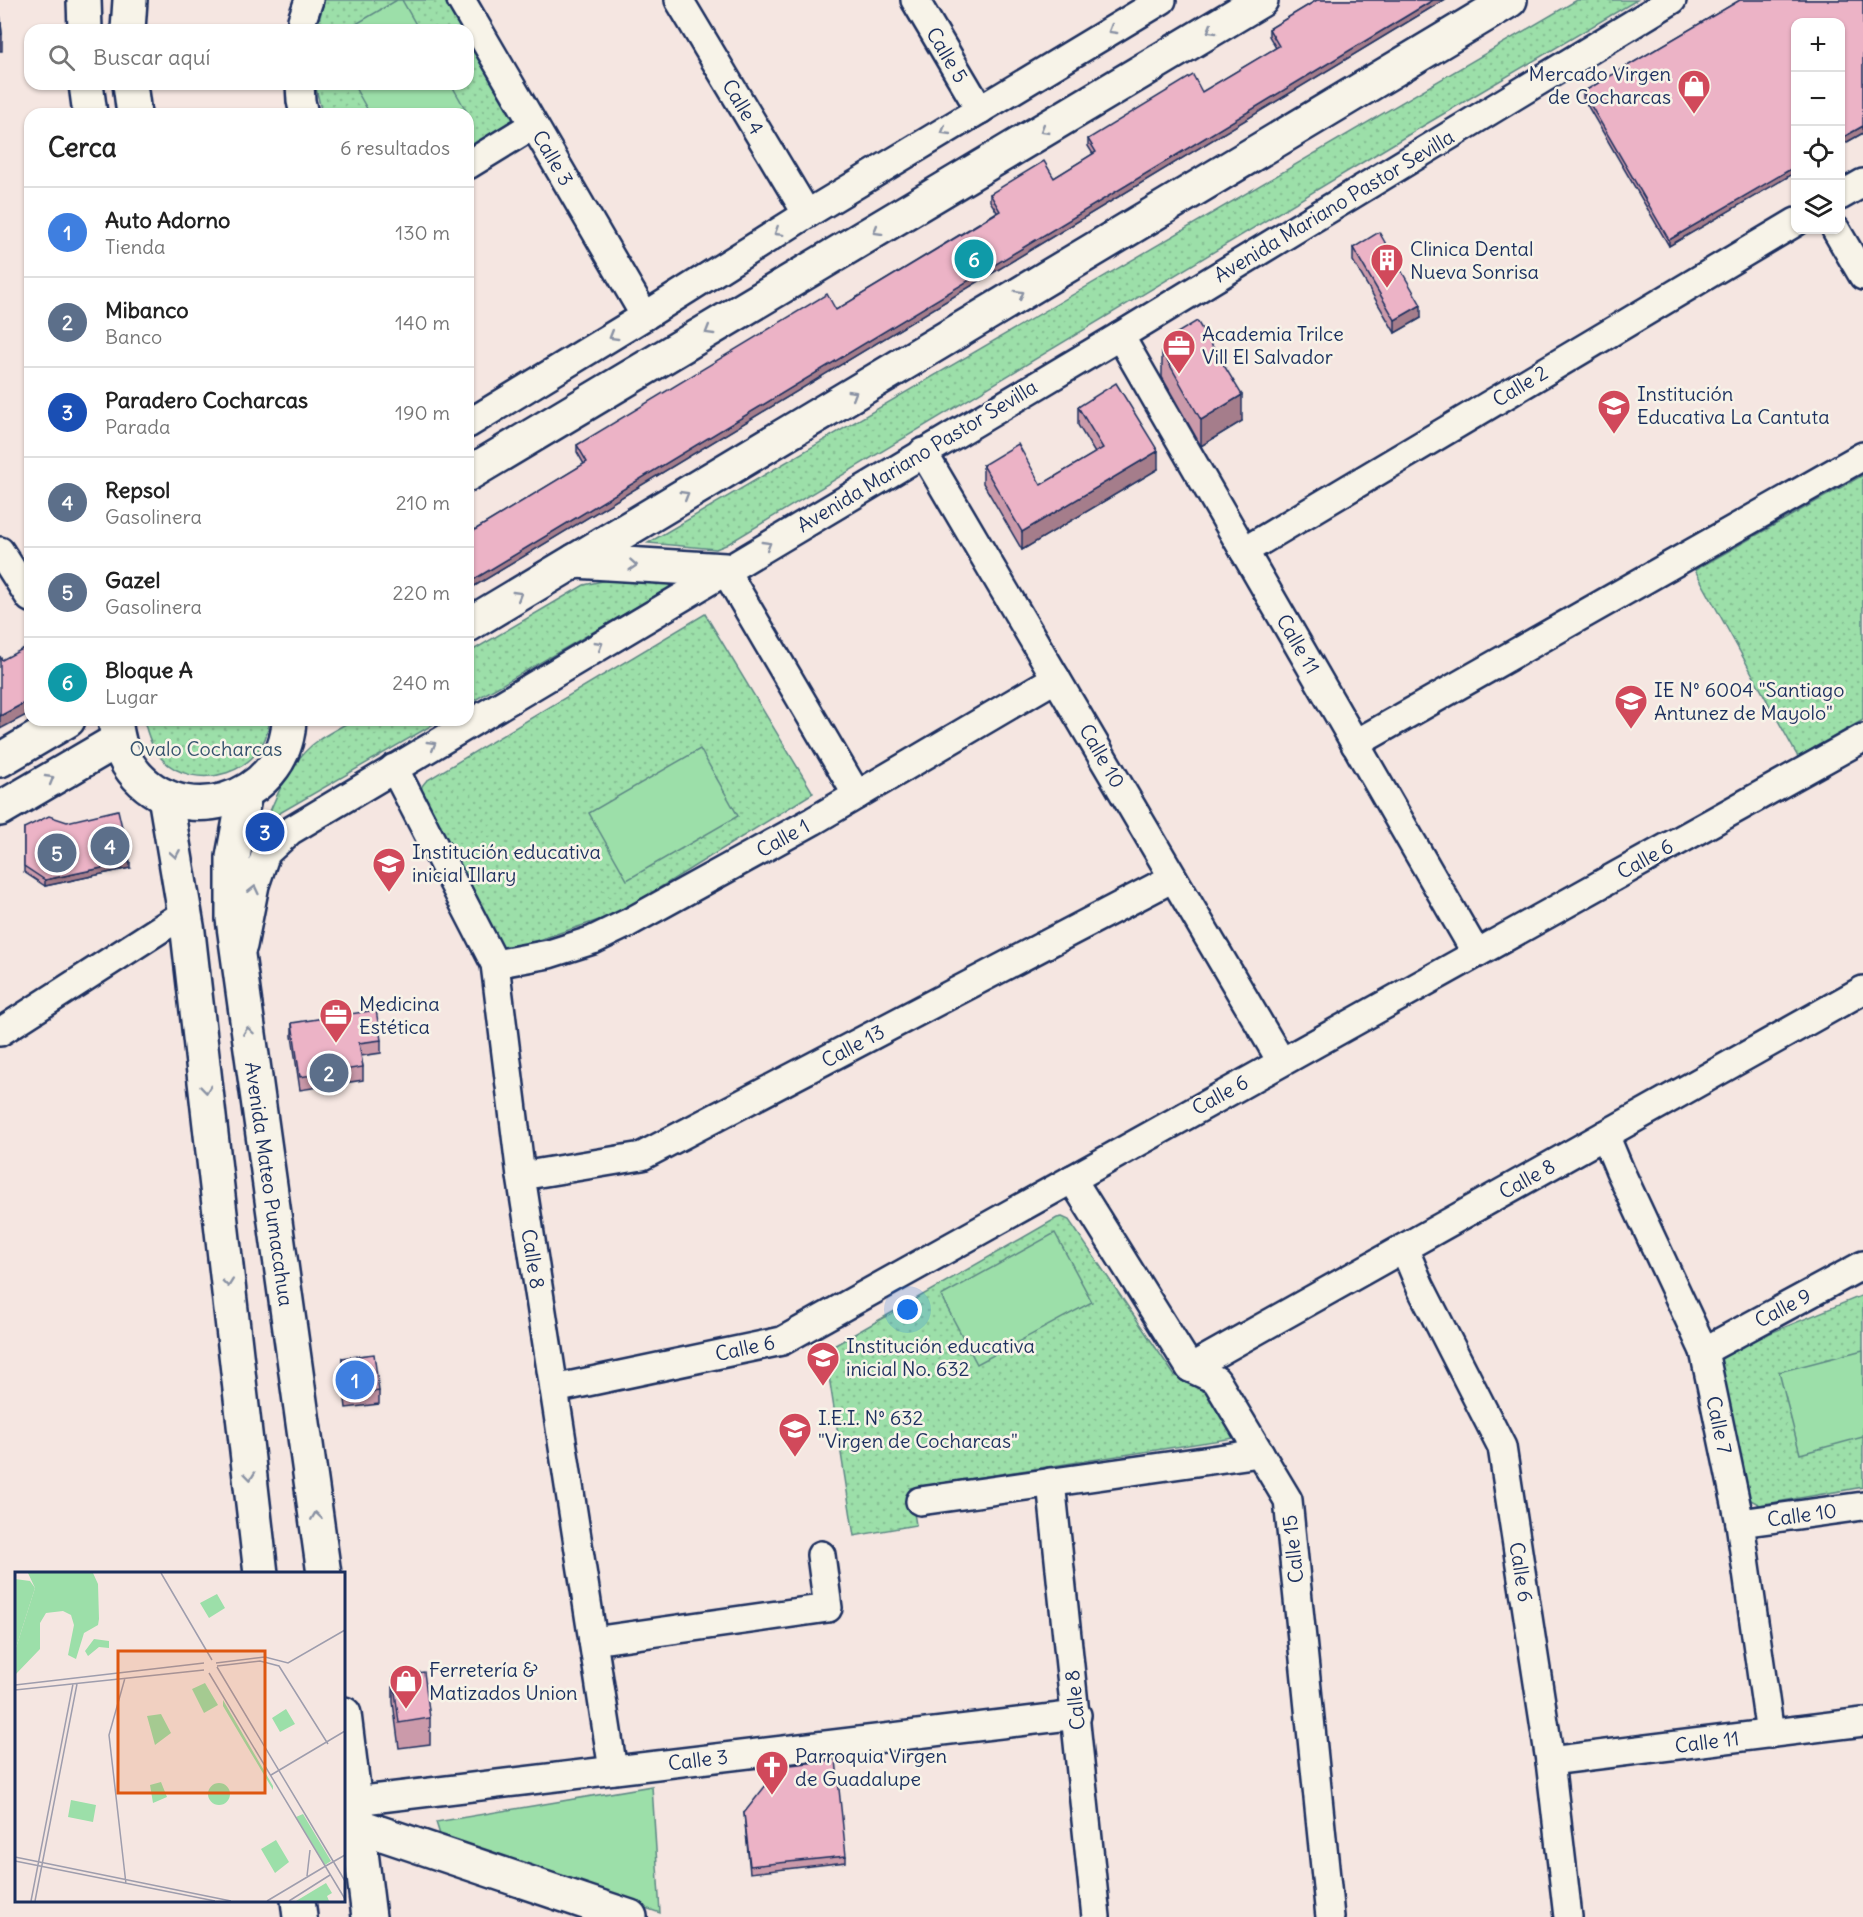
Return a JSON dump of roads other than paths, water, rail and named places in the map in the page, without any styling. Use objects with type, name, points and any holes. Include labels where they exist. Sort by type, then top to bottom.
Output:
[{"type":"main road","points":[[84,0],[85,24]]},
{"type":"main road","points":[[128,24],[130,0]]},
{"type":"main road","points":[[474,470],[1261,0]]},
{"type":"main road","points":[[474,621],[1510,0]]},
{"type":"main road","points":[[87,90],[89,108]]},
{"type":"main road","points":[[131,90],[133,108]]},
{"type":"main road","points":[[574,561],[725,570]]},
{"type":"main road","points":[[0,760],[58,726]]},
{"type":"main road","points":[[0,809],[116,730],[128,763],[144,783],[165,796],[193,804],[220,802],[245,794],[265,778],[280,757],[295,726]]},
{"type":"main road","name":"Avenida Mateo Pumacahua","points":[[245,794],[233,857],[231,891],[238,968],[324,1572]]},
{"type":"main road","points":[[165,796],[185,913],[261,1572]]},
{"type":"main road","points":[[345,1722],[369,1917]]},
{"type":"main road","points":[[357,1813],[630,1917]]},
{"type":"main road","points":[[298,1902],[300,1917]]},
{"type":"street","points":[[302,24],[309,0]]},
{"type":"street","name":"Calle 3","points":[[461,0],[645,316]]},
{"type":"street","name":"Calle 4","points":[[679,0],[807,214]]},
{"type":"street","name":"Calle 5","points":[[915,0],[980,110]]},
{"type":"street","points":[[474,420],[807,214],[1162,0]]},
{"type":"street","name":"Avenida Mariano Pastor Sevilla","points":[[474,720],[1120,336],[1672,0]]},
{"type":"street","points":[[300,90],[302,108]]},
{"type":"street","points":[[474,161],[533,125]]},
{"type":"street","points":[[1845,193],[1863,183]]},
{"type":"street","name":"Calle 2","points":[[1244,551],[1791,225]]},
{"type":"street","points":[[1838,234],[1863,276]]},
{"type":"street","name":"Calle 11","points":[[1120,336],[1476,953]]},
{"type":"street","name":"Calle 10","points":[[922,452],[1281,1061]]},
{"type":"street","points":[[1355,744],[1863,456]]},
{"type":"street","points":[[0,551],[24,589]]},
{"type":"street","points":[[725,570],[857,795]]},
{"type":"street","name":"Calle 1","points":[[495,964],[549,954],[593,940],[628,923],[857,795],[1056,678]]},
{"type":"street","name":"Avenida Mariano Pastor Sevilla","points":[[238,968],[255,885],[266,853],[290,831],[464,726]]},
{"type":"street","name":"Calle 6","points":[[554,1389],[782,1341],[1863,738]]},
{"type":"street","name":"Calle 8","points":[[394,768],[495,964],[521,1176],[613,1770]]},
{"type":"street","name":"Calle 13","points":[[521,1176],[642,1156],[1173,878]]},
{"type":"street","points":[[0,1032],[185,913]]},
{"type":"street","name":"Calle 8","points":[[1190,1368],[1863,990]]},
{"type":"street","name":"Calle 7","points":[[1605,1135],[1704,1351],[1740,1523],[1770,1734]]},
{"type":"street","points":[[1072,1179],[1190,1368]]},
{"type":"street","name":"Calle 6","points":[[1404,1248],[1420,1286],[1502,1447],[1550,1761],[1568,1917]]},
{"type":"street","name":"Calle 9","points":[[1704,1351],[1863,1265]]},
{"type":"street","name":"Calle 15","points":[[1190,1368],[1216,1380],[1288,1500],[1330,1917]]},
{"type":"street","points":[[920,1501],[1260,1453]]},
{"type":"street","name":"Calle 8","points":[[1051,1482],[1077,1715],[1096,1917]]},
{"type":"street","name":"Calle 10","points":[[1740,1523],[1863,1506]]},
{"type":"street","points":[[593,1641],[828,1608],[821,1555]]},
{"type":"street","name":"Calle 3","points":[[357,1813],[613,1770],[1077,1715]]},
{"type":"street","name":"Calle 11","points":[[1550,1761],[1863,1722]]},
{"type":"place","name":"Mercado Virgen de Cocharcas","points":[[1694,115]]},
{"type":"place","name":"Bloque A","points":[[974,259]]},
{"type":"place","name":"Clinica Dental Nueva Sonrisa","points":[[1387,289]]},
{"type":"place","name":"Academia Trilce Vill El Salvador","points":[[1179,375]]},
{"type":"place","name":"Institución Educativa La Cantuta","points":[[1614,435]]},
{"type":"place","name":"IE N° 6004 \"Santiago Antunez de Mayolo\"","points":[[1631,730]]},
{"type":"place","name":"Paradero Cocharcas","points":[[265,832]]},
{"type":"place","name":"Repsol","points":[[110,846]]},
{"type":"place","name":"Gazel","points":[[57,853]]},
{"type":"place","name":"Institución educativa inicial Illary","points":[[389,893]]},
{"type":"place","name":"Medicina Estética","points":[[336,1044]]},
{"type":"place","name":"Mibanco","points":[[329,1073]]},
{"type":"place","name":"Auto Adorno","points":[[355,1380]]},
{"type":"place","name":"Institución educativa inicial No. 632","points":[[823,1387]]},
{"type":"place","name":"I.E.I. N° 632 \"Virgen de Cocharcas\"","points":[[795,1458]]},
{"type":"place","name":"Ferretería & Matizados Union","points":[[406,1710]]},
{"type":"place","name":"Parroquia Virgen de Guadalupe","points":[[772,1796]]},
{"type":"park label","name":"Ovalo Cocharcas","points":[[206,749]]}]
